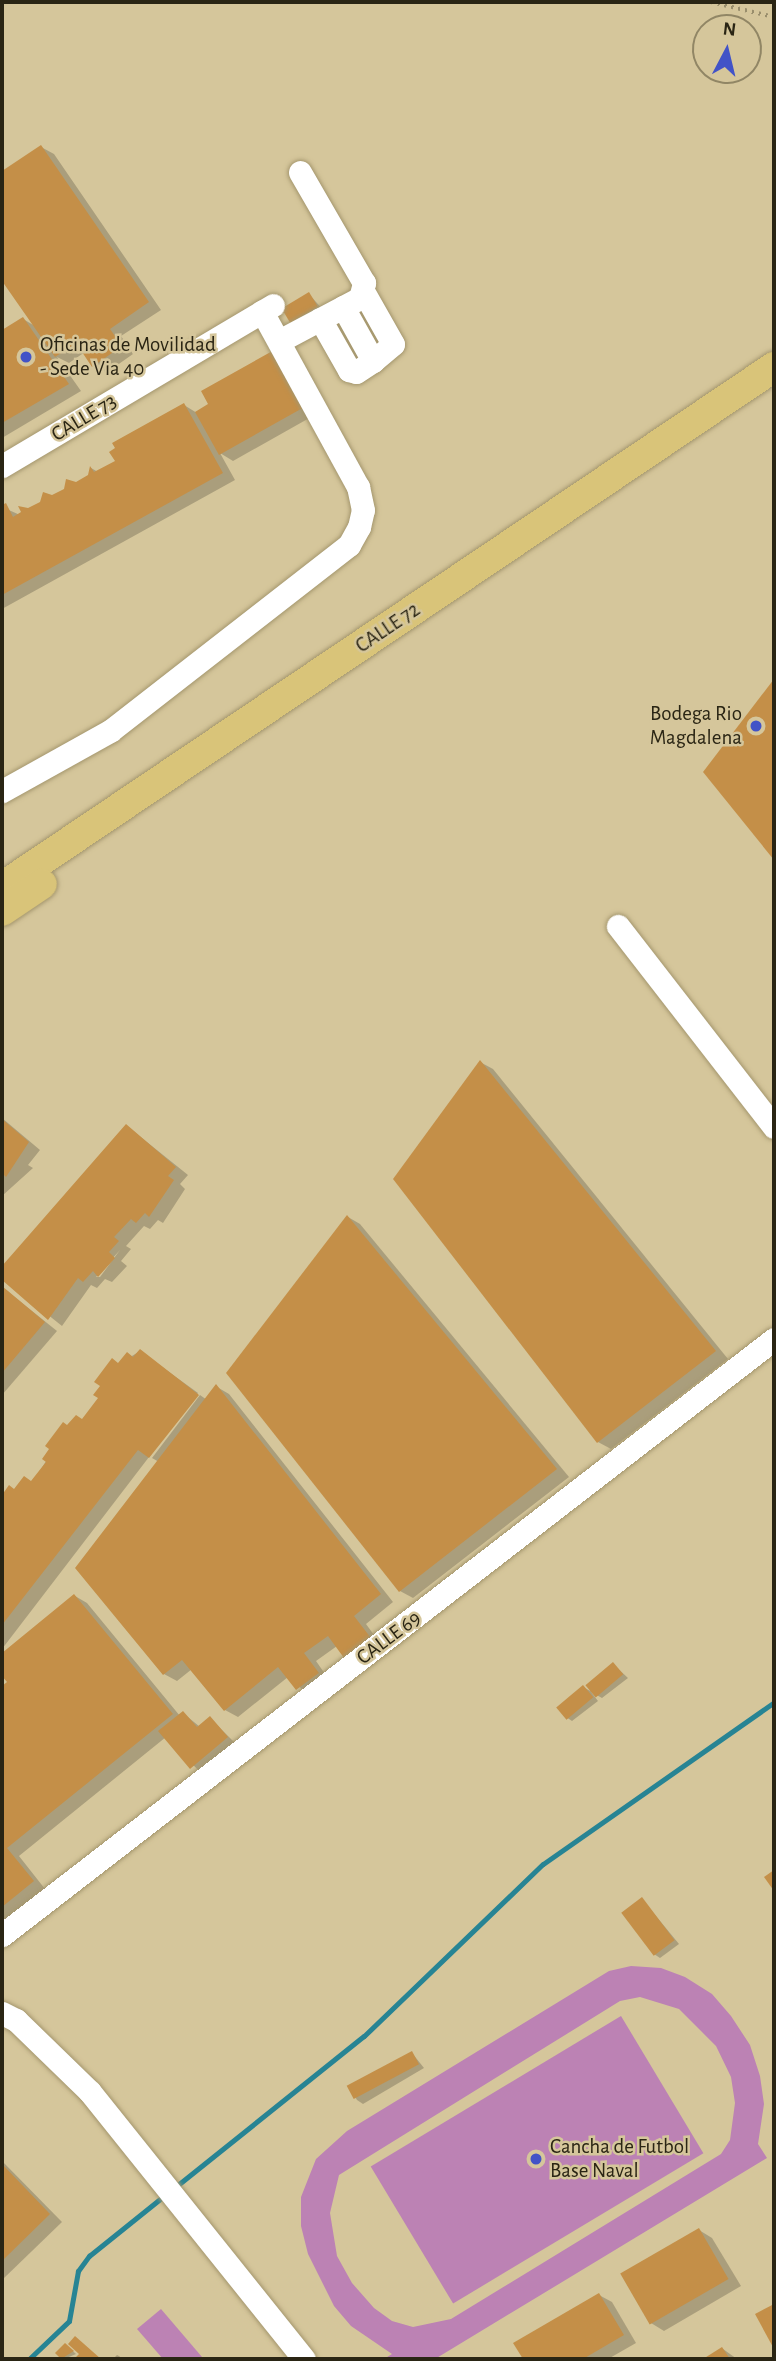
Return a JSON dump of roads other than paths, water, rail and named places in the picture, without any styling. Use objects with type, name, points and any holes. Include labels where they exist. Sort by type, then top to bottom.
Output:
[{"type":"main road","name":"CALLE 72","points":[[2,887],[774,367]]},
{"type":"main road","name":"CALLE 72","points":[[2,911],[774,393]]},
{"type":"street","points":[[300,172],[354,261],[363,291],[393,344],[356,372],[349,370],[320,319]]},
{"type":"street","points":[[2,791],[110,731],[349,545],[363,510],[358,487],[279,341],[343,307],[363,291]]},
{"type":"street","points":[[343,307],[373,361]]},
{"type":"street","name":"CALLE 73","points":[[2,466],[268,308],[279,341]]},
{"type":"street","points":[[618,926],[774,1127]]},
{"type":"street","name":"CALLE 69","points":[[2,1935],[774,1339]]},
{"type":"street","points":[[2,2013],[16,2020],[90,2092],[304,2359]]},
{"type":"waterway","points":[[174,2188],[364,2036],[543,1864],[774,1702]]},
{"type":"waterway","points":[[29,2359],[69,2321],[78,2271],[89,2256],[166,2194]]},
{"type":"place","name":"Oficinas de Movilidad - Sede Via 40","points":[[26,357]]},
{"type":"place","name":"Bodega Rio Magdalena","points":[[756,726]]},
{"type":"place","name":"Cancha de Futbol Base Naval","points":[[536,2159]]}]
